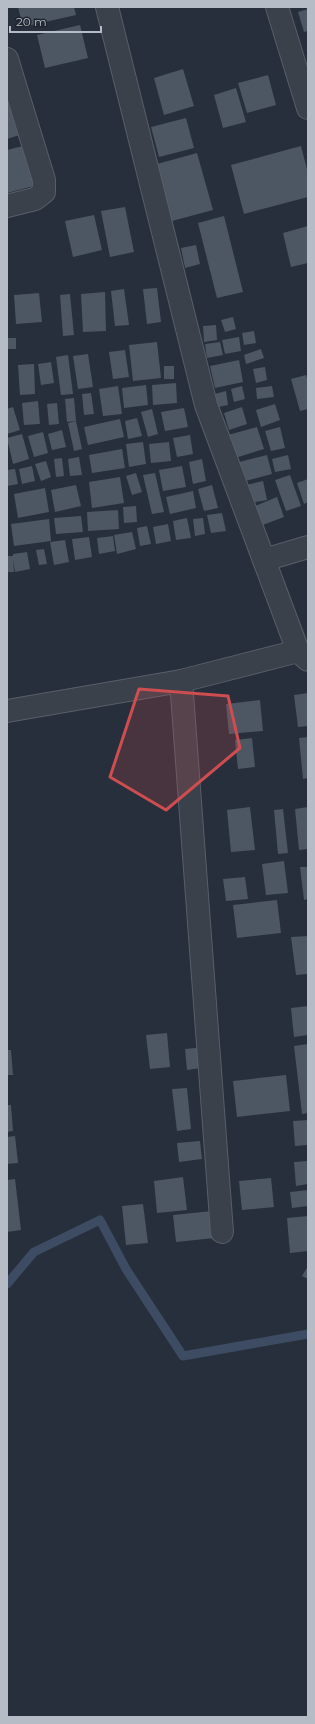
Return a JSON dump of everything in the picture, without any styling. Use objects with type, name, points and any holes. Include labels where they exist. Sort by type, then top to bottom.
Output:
[{"type":"street","points":[[7,711],[181,681],[303,655],[264,560],[206,405],[107,7]]},
{"type":"street","points":[[277,7],[308,108]]},
{"type":"street","points":[[7,61],[44,180],[44,192],[35,199],[7,206]]},
{"type":"street","points":[[264,560],[308,547]]},
{"type":"street","points":[[181,681],[222,1232]]},
{"type":"highlighted area","points":[[139,689],[228,696],[240,748],[166,810],[110,777]]},
{"type":"building","points":[[18,7],[74,7],[76,15],[23,27]]},
{"type":"building","points":[[308,9],[308,31],[304,32],[298,12]]},
{"type":"building","points":[[80,25],[88,58],[45,68],[37,35]]},
{"type":"building","points":[[183,69],[194,106],[164,115],[154,78]]},
{"type":"building","points":[[268,75],[276,105],[247,113],[238,83]]},
{"type":"building","points":[[236,88],[246,122],[223,128],[214,95]]},
{"type":"building","points":[[7,93],[26,133],[7,139]]},
{"type":"building","points":[[186,118],[194,148],[159,157],[151,127]]},
{"type":"building","points":[[31,144],[41,184],[7,193],[7,150]]},
{"type":"building","points":[[301,146],[308,173],[308,197],[244,214],[231,165]]},
{"type":"building","points":[[197,153],[213,210],[172,221],[157,164]]},
{"type":"building","points":[[125,207],[134,252],[110,257],[101,211]]},
{"type":"building","points":[[94,215],[102,250],[73,257],[65,221]]},
{"type":"building","points":[[224,216],[243,292],[217,298],[198,223]]},
{"type":"building","points":[[308,226],[308,263],[291,267],[283,233]]},
{"type":"building","points":[[196,245],[200,264],[185,268],[181,248]]},
{"type":"building","points":[[157,288],[161,322],[147,324],[143,289]]},
{"type":"building","points":[[124,289],[129,325],[115,326],[111,291]]},
{"type":"building","points":[[105,292],[106,331],[83,332],[81,294]]},
{"type":"building","points":[[39,293],[42,322],[16,324],[14,295]]},
{"type":"building","points":[[70,294],[74,335],[63,336],[60,295]]},
{"type":"building","points":[[233,317],[236,329],[225,332],[221,320]]},
{"type":"building","points":[[216,325],[217,340],[204,342],[203,326]]},
{"type":"building","points":[[254,331],[256,343],[244,345],[242,333]]},
{"type":"building","points":[[239,337],[241,351],[225,354],[222,340]]},
{"type":"building","points":[[7,338],[16,338],[16,349],[7,349]]},
{"type":"building","points":[[157,342],[161,378],[133,381],[129,345]]},
{"type":"building","points":[[220,342],[223,355],[207,358],[205,344]]},
{"type":"building","points":[[261,349],[264,358],[246,364],[244,355]]},
{"type":"building","points":[[125,350],[129,377],[113,379],[109,352]]},
{"type":"building","points":[[88,354],[93,387],[78,389],[73,356]]},
{"type":"building","points":[[68,355],[73,394],[61,395],[56,357]]},
{"type":"building","points":[[239,360],[243,382],[215,388],[210,366]]},
{"type":"building","points":[[51,362],[54,383],[41,385],[38,364]]},
{"type":"building","points":[[34,364],[35,394],[20,395],[18,365]]},
{"type":"building","points":[[164,366],[174,366],[174,379],[164,379]]},
{"type":"building","points":[[265,367],[267,380],[256,383],[253,369]]},
{"type":"building","points":[[306,375],[308,382],[308,409],[300,411],[291,379]]},
{"type":"building","points":[[176,383],[177,403],[153,405],[152,385]]},
{"type":"building","points":[[146,385],[148,405],[124,408],[122,388]]},
{"type":"building","points":[[118,386],[122,414],[103,416],[99,389]]},
{"type":"building","points":[[242,386],[245,399],[234,402],[231,389]]},
{"type":"building","points":[[272,386],[274,397],[257,399],[256,388]]},
{"type":"building","points":[[226,391],[228,405],[214,408],[211,395]]},
{"type":"building","points":[[91,393],[94,414],[84,415],[82,394]]},
{"type":"building","points":[[74,398],[76,421],[67,422],[65,399]]},
{"type":"building","points":[[38,401],[40,424],[24,425],[22,403]]},
{"type":"building","points":[[57,403],[59,424],[49,425],[47,404]]},
{"type":"building","points":[[275,404],[280,420],[261,427],[256,410]]},
{"type":"building","points":[[13,407],[20,430],[7,434],[7,409]]},
{"type":"building","points":[[242,407],[247,424],[229,430],[224,413]]},
{"type":"building","points":[[184,408],[188,427],[165,431],[161,412]]},
{"type":"building","points":[[152,409],[158,434],[148,437],[141,412]]},
{"type":"building","points":[[137,418],[142,436],[128,439],[125,421]]},
{"type":"building","points":[[120,419],[124,437],[88,445],[84,427]]},
{"type":"building","points":[[76,421],[82,449],[74,451],[68,423]]},
{"type":"building","points":[[257,427],[264,449],[235,458],[228,435]]},
{"type":"building","points":[[280,427],[285,448],[271,451],[265,431]]},
{"type":"building","points":[[62,430],[66,447],[52,450],[48,434]]},
{"type":"building","points":[[43,432],[48,453],[34,457],[28,436]]},
{"type":"building","points":[[22,434],[29,459],[13,464],[7,438]]},
{"type":"building","points":[[190,435],[193,454],[177,457],[173,438]]},
{"type":"building","points":[[143,442],[146,464],[129,467],[126,444]]},
{"type":"building","points":[[169,442],[171,461],[151,463],[149,444]]},
{"type":"building","points":[[122,449],[125,468],[92,473],[89,455]]},
{"type":"building","points":[[267,455],[272,474],[245,481],[239,462]]},
{"type":"building","points":[[288,455],[291,469],[275,472],[272,459]]},
{"type":"building","points":[[79,457],[82,475],[70,476],[68,459]]},
{"type":"building","points":[[62,458],[64,476],[56,477],[54,459]]},
{"type":"building","points":[[202,459],[206,481],[193,484],[189,462]]},
{"type":"building","points":[[46,461],[51,477],[41,481],[35,464]]},
{"type":"building","points":[[32,466],[35,481],[22,484],[19,469]]},
{"type":"building","points":[[182,466],[186,487],[163,491],[159,470]]},
{"type":"building","points":[[15,469],[18,484],[7,486],[7,470]]},
{"type":"building","points":[[136,473],[142,492],[132,495],[126,476]]},
{"type":"building","points":[[155,473],[164,512],[152,514],[143,475]]},
{"type":"building","points":[[290,475],[301,506],[286,511],[275,480]]},
{"type":"building","points":[[120,477],[124,503],[92,508],[89,482]]},
{"type":"building","points":[[308,479],[308,502],[304,504],[297,483]]},
{"type":"building","points":[[263,481],[267,500],[250,503],[246,485]]},
{"type":"building","points":[[76,485],[81,506],[55,512],[51,490]]},
{"type":"building","points":[[212,485],[218,508],[204,511],[198,489]]},
{"type":"building","points":[[45,488],[49,512],[18,518],[14,494]]},
{"type":"building","points":[[193,491],[196,508],[170,514],[166,497]]},
{"type":"building","points":[[277,497],[284,517],[260,526],[253,507]]},
{"type":"building","points":[[136,506],[137,522],[124,523],[123,507]]},
{"type":"building","points":[[118,510],[119,529],[88,531],[87,512]]},
{"type":"building","points":[[222,513],[226,531],[211,533],[207,515]]},
{"type":"building","points":[[81,516],[83,532],[56,534],[54,518]]},
{"type":"building","points":[[187,518],[191,538],[176,540],[173,521]]},
{"type":"building","points":[[203,518],[205,534],[195,536],[193,519]]},
{"type":"building","points":[[49,519],[51,541],[14,546],[11,524]]},
{"type":"building","points":[[168,524],[171,541],[156,544],[153,527]]},
{"type":"building","points":[[147,526],[151,544],[140,546],[137,528]]},
{"type":"building","points":[[132,532],[136,549],[117,554],[114,535]]},
{"type":"building","points":[[113,536],[115,551],[99,554],[97,538]]},
{"type":"building","points":[[89,537],[92,557],[75,560],[72,539]]},
{"type":"building","points":[[65,540],[69,562],[54,565],[50,542]]},
{"type":"building","points":[[44,549],[47,564],[39,565],[36,550]]},
{"type":"building","points":[[27,552],[30,569],[15,572],[13,560],[14,572],[7,572],[7,556]]},
{"type":"building","points":[[308,693],[308,726],[298,727],[294,695]]},
{"type":"building","points":[[260,700],[263,731],[229,734],[226,704]]},
{"type":"building","points":[[308,737],[308,778],[303,779],[299,738]]},
{"type":"building","points":[[252,738],[255,767],[238,769],[235,740]]},
{"type":"building","points":[[250,807],[255,850],[231,852],[227,810]]},
{"type":"building","points":[[308,807],[308,849],[299,850],[295,809]]},
{"type":"building","points":[[283,809],[288,853],[278,854],[274,810]]},
{"type":"building","points":[[284,861],[288,893],[266,895],[262,864]]},
{"type":"building","points":[[300,867],[308,867],[308,899],[304,900]]},
{"type":"building","points":[[245,877],[248,899],[226,901],[223,879]]},
{"type":"building","points":[[277,900],[281,933],[237,938],[233,905]]},
{"type":"building","points":[[308,936],[308,974],[296,975],[291,937]]},
{"type":"building","points":[[308,1006],[308,1035],[294,1037],[291,1008]]},
{"type":"building","points":[[167,1033],[170,1067],[150,1069],[146,1035]]},
{"type":"building","points":[[308,1044],[308,1113],[302,1114],[294,1046]]},
{"type":"building","points":[[206,1047],[208,1067],[187,1070],[185,1049]]},
{"type":"building","points":[[7,1050],[11,1050],[13,1075],[7,1075]]},
{"type":"building","points":[[286,1075],[290,1111],[237,1117],[233,1081]]},
{"type":"building","points":[[187,1088],[191,1129],[177,1131],[172,1089]]},
{"type":"building","points":[[7,1105],[11,1105],[13,1131],[7,1132]]},
{"type":"building","points":[[308,1120],[308,1145],[295,1146],[293,1121]]},
{"type":"building","points":[[15,1136],[18,1163],[7,1164],[7,1137]]},
{"type":"building","points":[[200,1141],[202,1159],[179,1162],[177,1143]]},
{"type":"building","points":[[308,1161],[308,1184],[296,1186],[294,1162]]},
{"type":"building","points":[[183,1177],[187,1210],[157,1213],[154,1181]]},
{"type":"building","points":[[271,1178],[274,1207],[242,1210],[239,1181]]},
{"type":"building","points":[[15,1179],[21,1230],[7,1232],[7,1180]]},
{"type":"building","points":[[308,1190],[308,1206],[292,1208],[290,1192]]},
{"type":"building","points":[[143,1204],[148,1243],[126,1245],[122,1206]]},
{"type":"building","points":[[212,1211],[215,1238],[176,1242],[173,1215]]},
{"type":"building","points":[[308,1216],[308,1251],[290,1253],[287,1218]]},
{"type":"building","points":[[308,1266],[308,1279],[302,1276]]},
{"type":"waterway","points":[[7,1284],[34,1252],[100,1220],[126,1269],[183,1356],[308,1334]]}]
